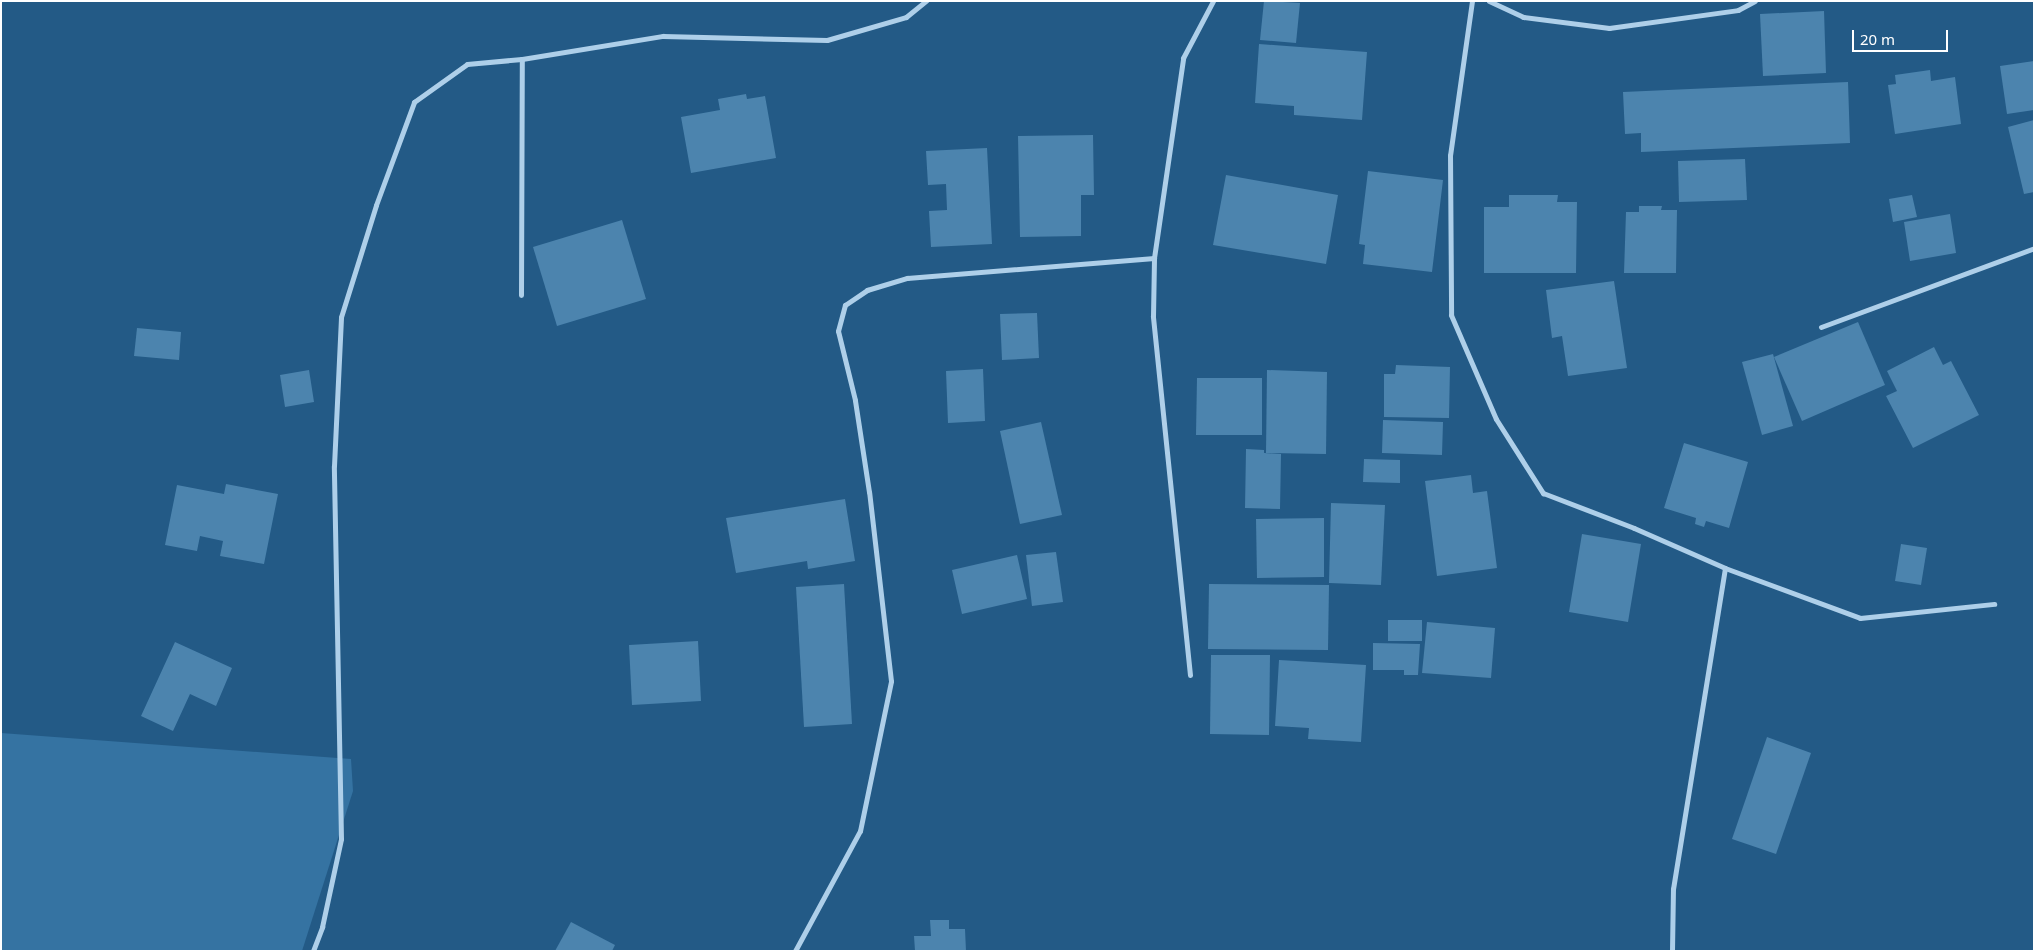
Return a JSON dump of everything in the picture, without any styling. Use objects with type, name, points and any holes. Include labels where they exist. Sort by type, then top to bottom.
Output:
[{"type":"street","points":[[313,951],[322,927],[341,839],[334,466],[341,317],[376,205],[414,102],[467,64],[522,59],[663,36],[827,40],[906,16],[926,1]]},
{"type":"street","points":[[1190,675],[1153,316],[1154,258],[1182,58],[1213,1]]},
{"type":"street","points":[[1472,1],[1450,155],[1450,316],[1496,419],[1543,493],[1634,528],[1725,568],[1860,618],[1994,604]]},
{"type":"street","points":[[1489,1],[1523,18],[1609,28],[1738,10],[1755,1]]},
{"type":"street","points":[[521,295],[522,59]]},
{"type":"street","points":[[1821,326],[2034,248]]},
{"type":"street","points":[[795,951],[860,832],[891,682],[869,492],[855,400],[838,332],[845,305],[867,290],[908,278],[1154,258]]},
{"type":"street","points":[[1672,951],[1673,889],[1725,568]]},
{"type":"shaded area","points":[[1,733],[351,759],[353,791],[302,951],[1,951]]},
{"type":"building","points":[[1264,1],[1300,3],[1296,43],[1260,40]]},
{"type":"building","points":[[1824,11],[1826,73],[1763,76],[1760,14]]},
{"type":"building","points":[[1259,44],[1367,52],[1362,120],[1294,115],[1294,106],[1255,103]]},
{"type":"building","points":[[2034,61],[2034,110],[2007,114],[2000,66]]},
{"type":"building","points":[[1930,70],[1931,81],[1955,77],[1961,124],[1895,134],[1888,85],[1896,84],[1895,75]]},
{"type":"building","points":[[1848,82],[1850,143],[1641,152],[1641,133],[1625,134],[1623,92]]},
{"type":"building","points":[[746,94],[747,99],[765,96],[776,158],[691,173],[681,117],[720,110],[718,99]]},
{"type":"building","points":[[2034,120],[2034,192],[2024,194],[2008,127]]},
{"type":"building","points":[[1093,135],[1094,195],[1081,195],[1081,236],[1020,237],[1018,136]]},
{"type":"building","points":[[987,148],[992,244],[931,247],[929,211],[947,210],[946,184],[928,185],[926,151]]},
{"type":"building","points":[[1745,159],[1747,200],[1679,202],[1678,161]]},
{"type":"building","points":[[1368,171],[1443,180],[1432,272],[1363,264],[1365,245],[1359,244]]},
{"type":"building","points":[[1226,175],[1338,195],[1326,264],[1213,245]]},
{"type":"building","points":[[1509,195],[1558,195],[1557,202],[1577,202],[1576,273],[1484,273],[1484,207],[1509,207]]},
{"type":"building","points":[[1912,195],[1917,217],[1893,222],[1889,199]]},
{"type":"building","points":[[1639,206],[1662,206],[1661,210],[1677,210],[1676,273],[1624,273],[1626,212],[1639,212]]},
{"type":"building","points":[[1950,214],[1956,253],[1910,261],[1904,222]]},
{"type":"building","points":[[622,220],[646,299],[557,326],[533,247]]},
{"type":"building","points":[[1614,281],[1627,368],[1568,376],[1562,336],[1552,338],[1546,290]]},
{"type":"building","points":[[1037,313],[1039,358],[1002,360],[1000,314]]},
{"type":"building","points":[[1858,322],[1885,385],[1802,421],[1774,357]]},
{"type":"building","points":[[137,328],[181,332],[179,360],[134,356]]},
{"type":"building","points":[[1934,347],[1943,365],[1951,361],[1979,415],[1913,448],[1886,396],[1897,391],[1887,371]]},
{"type":"building","points":[[1773,354],[1793,426],[1762,435],[1742,362]]},
{"type":"building","points":[[1396,365],[1450,367],[1449,418],[1384,417],[1384,374],[1395,374]]},
{"type":"building","points":[[983,369],[985,421],[948,423],[946,371]]},
{"type":"building","points":[[309,370],[314,402],[285,407],[280,375]]},
{"type":"building","points":[[1267,370],[1327,372],[1326,454],[1266,453]]},
{"type":"building","points":[[1197,378],[1262,378],[1262,435],[1196,435]]},
{"type":"building","points":[[1383,420],[1443,422],[1442,455],[1382,453]]},
{"type":"building","points":[[1041,422],[1062,515],[1020,524],[1000,431]]},
{"type":"building","points":[[1684,443],[1748,462],[1729,528],[1706,521],[1704,527],[1695,524],[1696,518],[1664,508]]},
{"type":"building","points":[[1246,449],[1264,450],[1264,453],[1281,454],[1280,509],[1245,508]]},
{"type":"building","points":[[1364,459],[1400,460],[1400,483],[1363,482]]},
{"type":"building","points":[[1471,475],[1473,493],[1487,491],[1497,568],[1437,576],[1425,481]]},
{"type":"building","points":[[226,484],[278,494],[264,564],[220,556],[223,541],[200,536],[197,551],[165,545],[177,485],[224,494]]},
{"type":"building","points":[[845,499],[855,561],[808,569],[807,561],[736,573],[726,518]]},
{"type":"building","points":[[1331,503],[1385,505],[1381,585],[1329,583]]},
{"type":"building","points":[[1324,518],[1324,577],[1257,578],[1256,519]]},
{"type":"building","points":[[1582,534],[1641,544],[1628,622],[1569,612]]},
{"type":"building","points":[[1901,544],[1927,548],[1921,585],[1895,581]]},
{"type":"building","points":[[1056,552],[1063,602],[1032,606],[1026,555]]},
{"type":"building","points":[[1017,555],[1027,599],[962,614],[952,570]]},
{"type":"building","points":[[844,584],[852,724],[804,727],[796,587]]},
{"type":"building","points":[[1209,584],[1329,585],[1328,650],[1208,649]]},
{"type":"building","points":[[1388,620],[1422,620],[1422,641],[1388,641]]},
{"type":"building","points":[[1427,622],[1495,628],[1491,678],[1422,673]]},
{"type":"building","points":[[698,641],[701,701],[632,705],[629,645]]},
{"type":"building","points":[[175,642],[232,668],[216,706],[190,694],[173,731],[141,716]]},
{"type":"building","points":[[1373,643],[1420,644],[1418,675],[1404,675],[1404,670],[1373,670]]},
{"type":"building","points":[[1211,655],[1270,655],[1269,735],[1210,734]]},
{"type":"building","points":[[1279,660],[1366,665],[1361,742],[1308,739],[1309,728],[1275,726]]},
{"type":"building","points":[[1767,737],[1811,753],[1776,854],[1732,839]]},
{"type":"building","points":[[930,920],[949,920],[949,929],[965,929],[966,951],[915,951],[914,936],[931,936]]},
{"type":"building","points":[[571,922],[615,945],[612,951],[555,951]]}]
